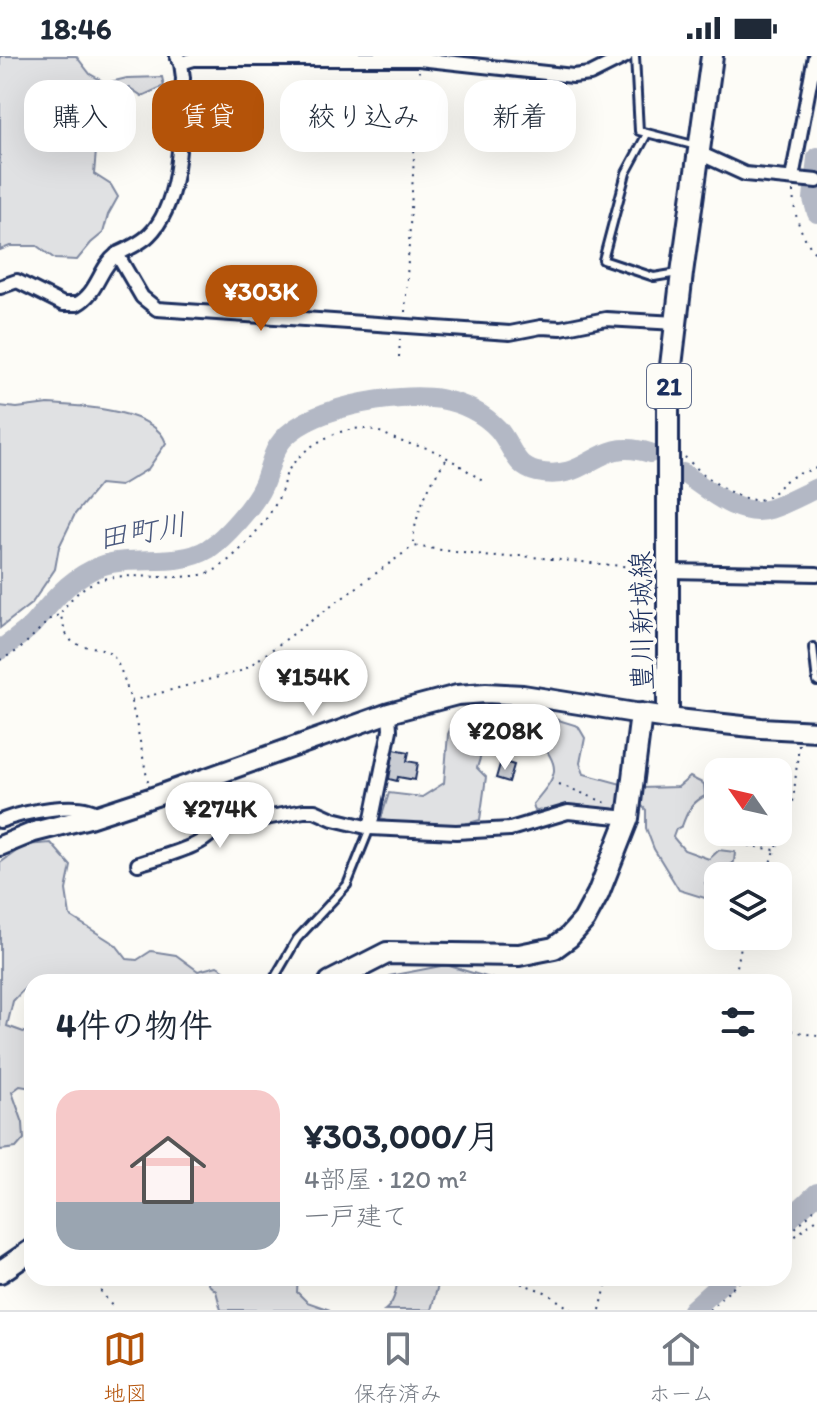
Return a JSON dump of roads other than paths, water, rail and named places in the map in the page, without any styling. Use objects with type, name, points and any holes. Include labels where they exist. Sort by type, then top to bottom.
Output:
[{"type":"main road","name":"豊川新城線","points":[[346,974],[387,953],[519,955],[554,948],[584,920],[598,894],[628,818],[641,714],[668,718],[668,391],[712,56]]},
{"type":"main road","points":[[0,846],[34,832],[156,796],[389,713],[457,695],[499,693],[558,699],[641,714]]},
{"type":"main road","points":[[668,718],[809,730]]},
{"type":"main road","points":[[0,1272],[24,1256]]},
{"type":"street","points":[[0,287],[17,281],[63,304],[77,304],[95,289],[108,261],[154,230],[173,187],[183,78],[179,60],[419,59],[573,76],[590,74],[626,56]]},
{"type":"street","points":[[796,178],[815,56]]},
{"type":"street","points":[[700,150],[745,174],[817,181]]},
{"type":"street","points":[[117,254],[142,297],[157,309],[510,333],[541,327],[561,328],[606,319],[676,323]]},
{"type":"street","points":[[668,571],[817,574]]},
{"type":"street","points":[[370,828],[390,730],[389,713]]},
{"type":"street","points":[[201,779],[215,827]]},
{"type":"street","points":[[0,821],[36,809],[91,809],[99,815]]},
{"type":"street","points":[[138,864],[206,839],[215,827],[249,819],[315,811],[370,828],[485,832],[510,829],[568,812],[628,818]]},
{"type":"lane","points":[[635,56],[639,131],[678,139],[700,150]]},
{"type":"lane","points":[[647,134],[626,173],[603,260],[654,277],[682,273]]},
{"type":"lane","points":[[813,647],[817,682]]},
{"type":"lane","points":[[277,974],[297,939],[347,885],[370,828]]},
{"type":"waterway","points":[[817,157],[813,199],[817,213]]},
{"type":"waterway","name":"田町川","points":[[0,650],[29,628],[71,583],[90,571],[127,561],[183,558],[208,549],[231,529],[253,501],[263,485],[278,446],[290,432],[308,421],[352,405],[422,397],[464,406],[486,418],[503,435],[518,460],[537,472],[555,474],[570,471],[617,450],[650,453]]},
{"type":"waterway","name":"田町川","points":[[683,473],[724,501],[747,510],[770,509],[817,488]]},
{"type":"waterway","points":[[792,1216],[817,1193]]},
{"type":"waterway","points":[[692,1310],[718,1286]]}]
